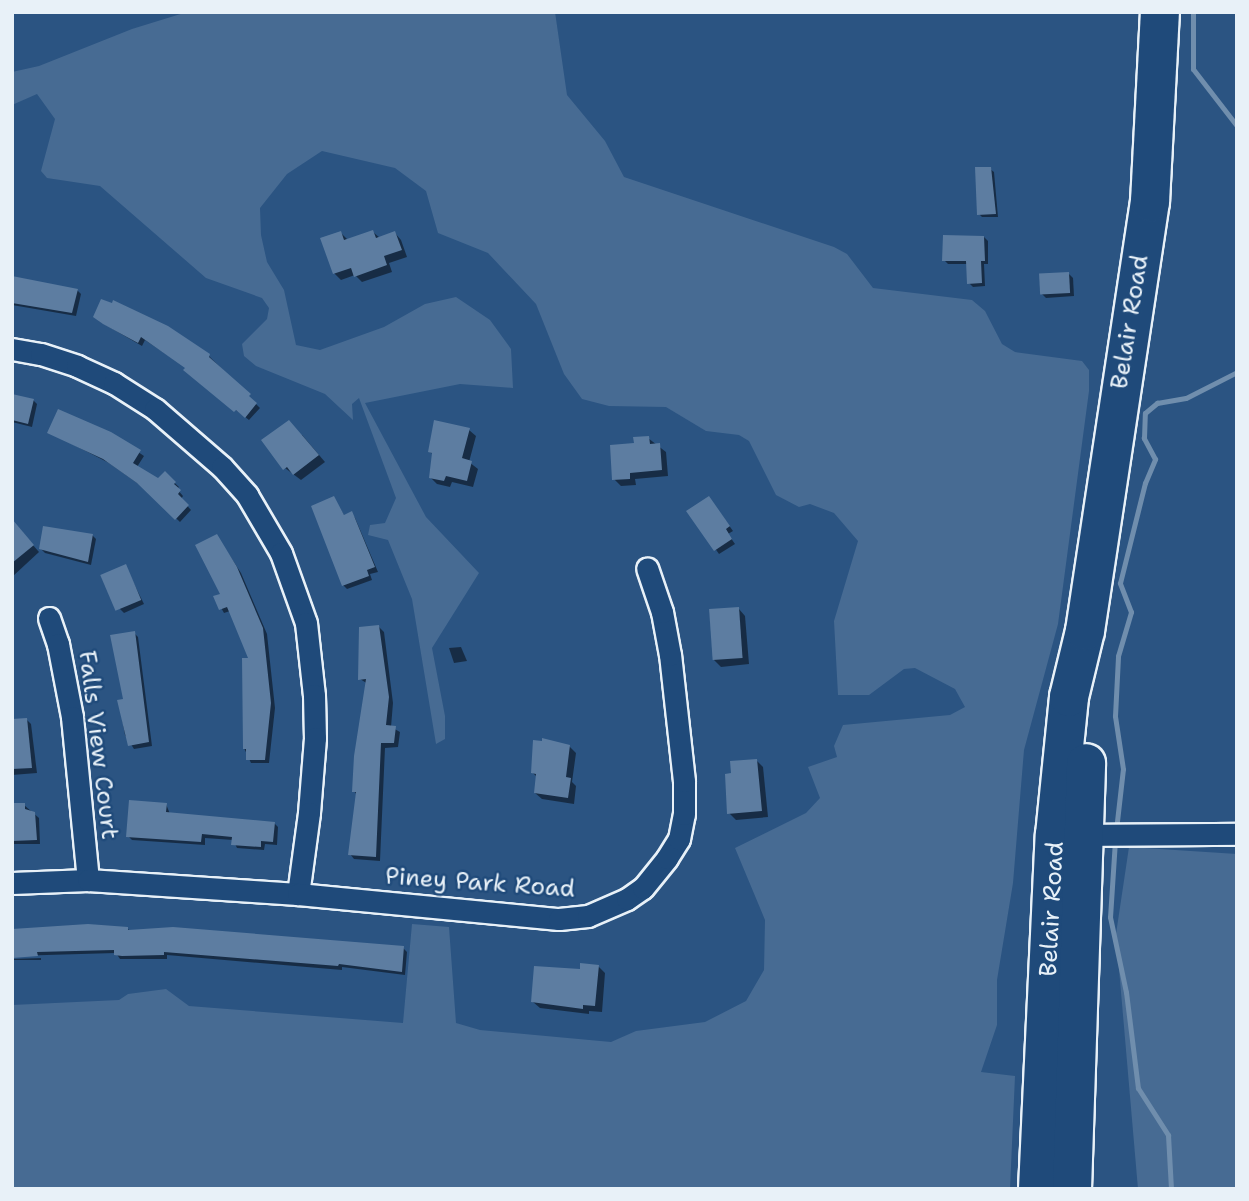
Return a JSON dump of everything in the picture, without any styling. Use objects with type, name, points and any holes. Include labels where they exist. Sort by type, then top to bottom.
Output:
[{"type":"highway","name":"Belair Road","points":[[1072,1189],[1093,835],[1069,697],[1085,631],[1150,202],[1160,12]]},
{"type":"highway","name":"Belair Road","points":[[1038,1189],[1093,835]]},
{"type":"street","points":[[12,349],[77,366],[114,383],[155,409],[194,440],[247,495],[281,553],[306,623],[314,695],[311,788],[298,894]]},
{"type":"street","name":"Piney Park Road","points":[[12,883],[88,880],[298,894],[559,919],[588,916],[643,888],[679,839],[684,814],[684,781],[670,655],[662,612],[647,568]]},
{"type":"street","name":"Falls View Court","points":[[49,618],[58,644],[72,717],[88,880]]},
{"type":"street","points":[[1093,835],[1237,834]]},
{"type":"shaded area","points":[[187,12],[555,12],[567,95],[605,141],[624,177],[834,247],[847,254],[873,288],[972,300],[985,311],[1002,344],[1015,352],[1082,361],[1089,370],[1089,391],[1058,624],[1024,750],[1013,883],[997,980],[997,1025],[981,1072],[1015,1076],[1010,1189],[12,1189],[12,1005],[119,1000],[128,994],[166,989],[189,1006],[403,1023],[412,924],[449,927],[456,1023],[480,1030],[611,1042],[636,1031],[705,1022],[746,1001],[764,970],[765,920],[735,848],[806,813],[820,798],[808,767],[837,757],[834,746],[843,725],[950,715],[965,707],[955,689],[915,668],[904,669],[869,695],[838,695],[834,621],[858,541],[834,513],[810,504],[799,507],[776,495],[749,441],[739,435],[706,431],[666,407],[609,406],[582,399],[564,374],[536,304],[488,253],[438,233],[426,191],[395,168],[322,151],[287,174],[260,208],[261,235],[267,262],[284,290],[296,345],[320,350],[384,327],[425,304],[456,297],[490,320],[511,349],[513,388],[460,384],[365,403],[426,517],[479,573],[432,648],[445,716],[445,739],[436,744],[412,599],[388,540],[368,535],[370,525],[385,523],[396,498],[359,398],[352,404],[353,420],[325,394],[256,366],[244,356],[242,344],[267,319],[269,308],[262,298],[206,278],[100,186],[47,178],[41,171],[55,119],[37,94],[12,105],[12,72],[39,66],[132,29]]},
{"type":"shaded area","points":[[1129,847],[1237,854],[1237,1189],[1138,1189],[1116,934]]},
{"type":"building","points":[[975,167],[991,167],[996,214],[977,215]]},
{"type":"building","points":[[373,230],[376,238],[395,231],[402,250],[384,256],[387,265],[354,277],[351,268],[333,274],[320,238],[341,231],[344,240]]},
{"type":"building","points":[[943,235],[984,236],[982,283],[967,284],[966,261],[942,261]]},
{"type":"building","points":[[1069,272],[1070,293],[1040,295],[1039,274]]},
{"type":"building","points":[[12,276],[78,289],[72,313],[12,303]]},
{"type":"building","points":[[101,299],[112,303],[113,300],[168,326],[210,354],[209,357],[251,394],[249,396],[257,403],[245,418],[236,410],[234,412],[183,370],[185,368],[141,337],[138,343],[93,317]]},
{"type":"building","points":[[12,394],[34,399],[28,424],[12,420]]},
{"type":"building","points":[[58,409],[111,432],[141,450],[133,463],[158,478],[165,471],[181,490],[178,494],[189,505],[175,520],[137,483],[103,459],[47,433]]},
{"type":"building","points":[[289,420],[319,455],[293,475],[287,467],[283,470],[261,440]]},
{"type":"building","points":[[434,420],[470,428],[462,458],[472,461],[467,481],[446,476],[444,481],[429,478],[432,453],[428,452]]},
{"type":"building","points":[[649,436],[650,444],[660,443],[662,470],[630,473],[630,479],[612,480],[610,445],[634,443],[633,437]]},
{"type":"building","points":[[334,496],[344,515],[352,511],[375,567],[367,570],[369,576],[342,586],[311,506]]},
{"type":"building","points":[[709,496],[730,526],[726,529],[732,539],[714,551],[686,511]]},
{"type":"building","points":[[12,519],[34,545],[12,563]]},
{"type":"building","points":[[43,526],[93,534],[88,562],[39,549]]},
{"type":"building","points":[[217,534],[237,567],[263,628],[271,703],[265,760],[246,760],[246,749],[243,749],[242,658],[248,658],[227,607],[219,610],[213,596],[220,594],[195,545]]},
{"type":"building","points":[[126,564],[141,600],[115,611],[100,575]]},
{"type":"building","points":[[739,607],[743,658],[713,660],[709,609]]},
{"type":"building","points":[[379,625],[389,697],[386,725],[396,726],[394,743],[381,743],[376,857],[348,855],[356,792],[352,792],[354,756],[366,679],[358,680],[359,627]]},
{"type":"building","points":[[135,631],[149,742],[128,746],[117,700],[123,699],[110,635]]},
{"type":"building","points":[[27,718],[32,768],[12,769],[12,719]]},
{"type":"building","points":[[542,738],[570,745],[566,777],[571,778],[568,798],[534,793],[536,774],[531,773],[533,740],[542,741]]},
{"type":"building","points":[[757,759],[762,811],[727,814],[725,774],[731,773],[730,761]]},
{"type":"building","points":[[129,800],[167,803],[166,812],[275,822],[273,842],[261,841],[261,847],[231,845],[232,837],[202,834],[201,842],[126,837]]},
{"type":"building","points":[[12,803],[25,803],[25,809],[35,812],[37,840],[12,841]]},
{"type":"building","points":[[88,924],[128,927],[128,930],[173,927],[404,946],[402,972],[339,964],[164,952],[164,955],[122,956],[114,955],[114,950],[37,952],[38,956],[12,958],[12,929]]},
{"type":"building","points":[[580,963],[599,965],[595,1006],[583,1005],[583,1009],[531,1002],[534,966],[580,969]]},
{"type":"waterway","points":[[1193,12],[1193,69],[1237,126]]},
{"type":"waterway","points":[[1116,830],[1123,769],[1115,716],[1118,656],[1131,612],[1120,583],[1145,483],[1155,459],[1144,438],[1145,413],[1157,403],[1186,398],[1237,372]]},
{"type":"waterway","points":[[1115,840],[1110,917],[1126,992],[1138,1088],[1168,1135],[1171,1189]]}]
